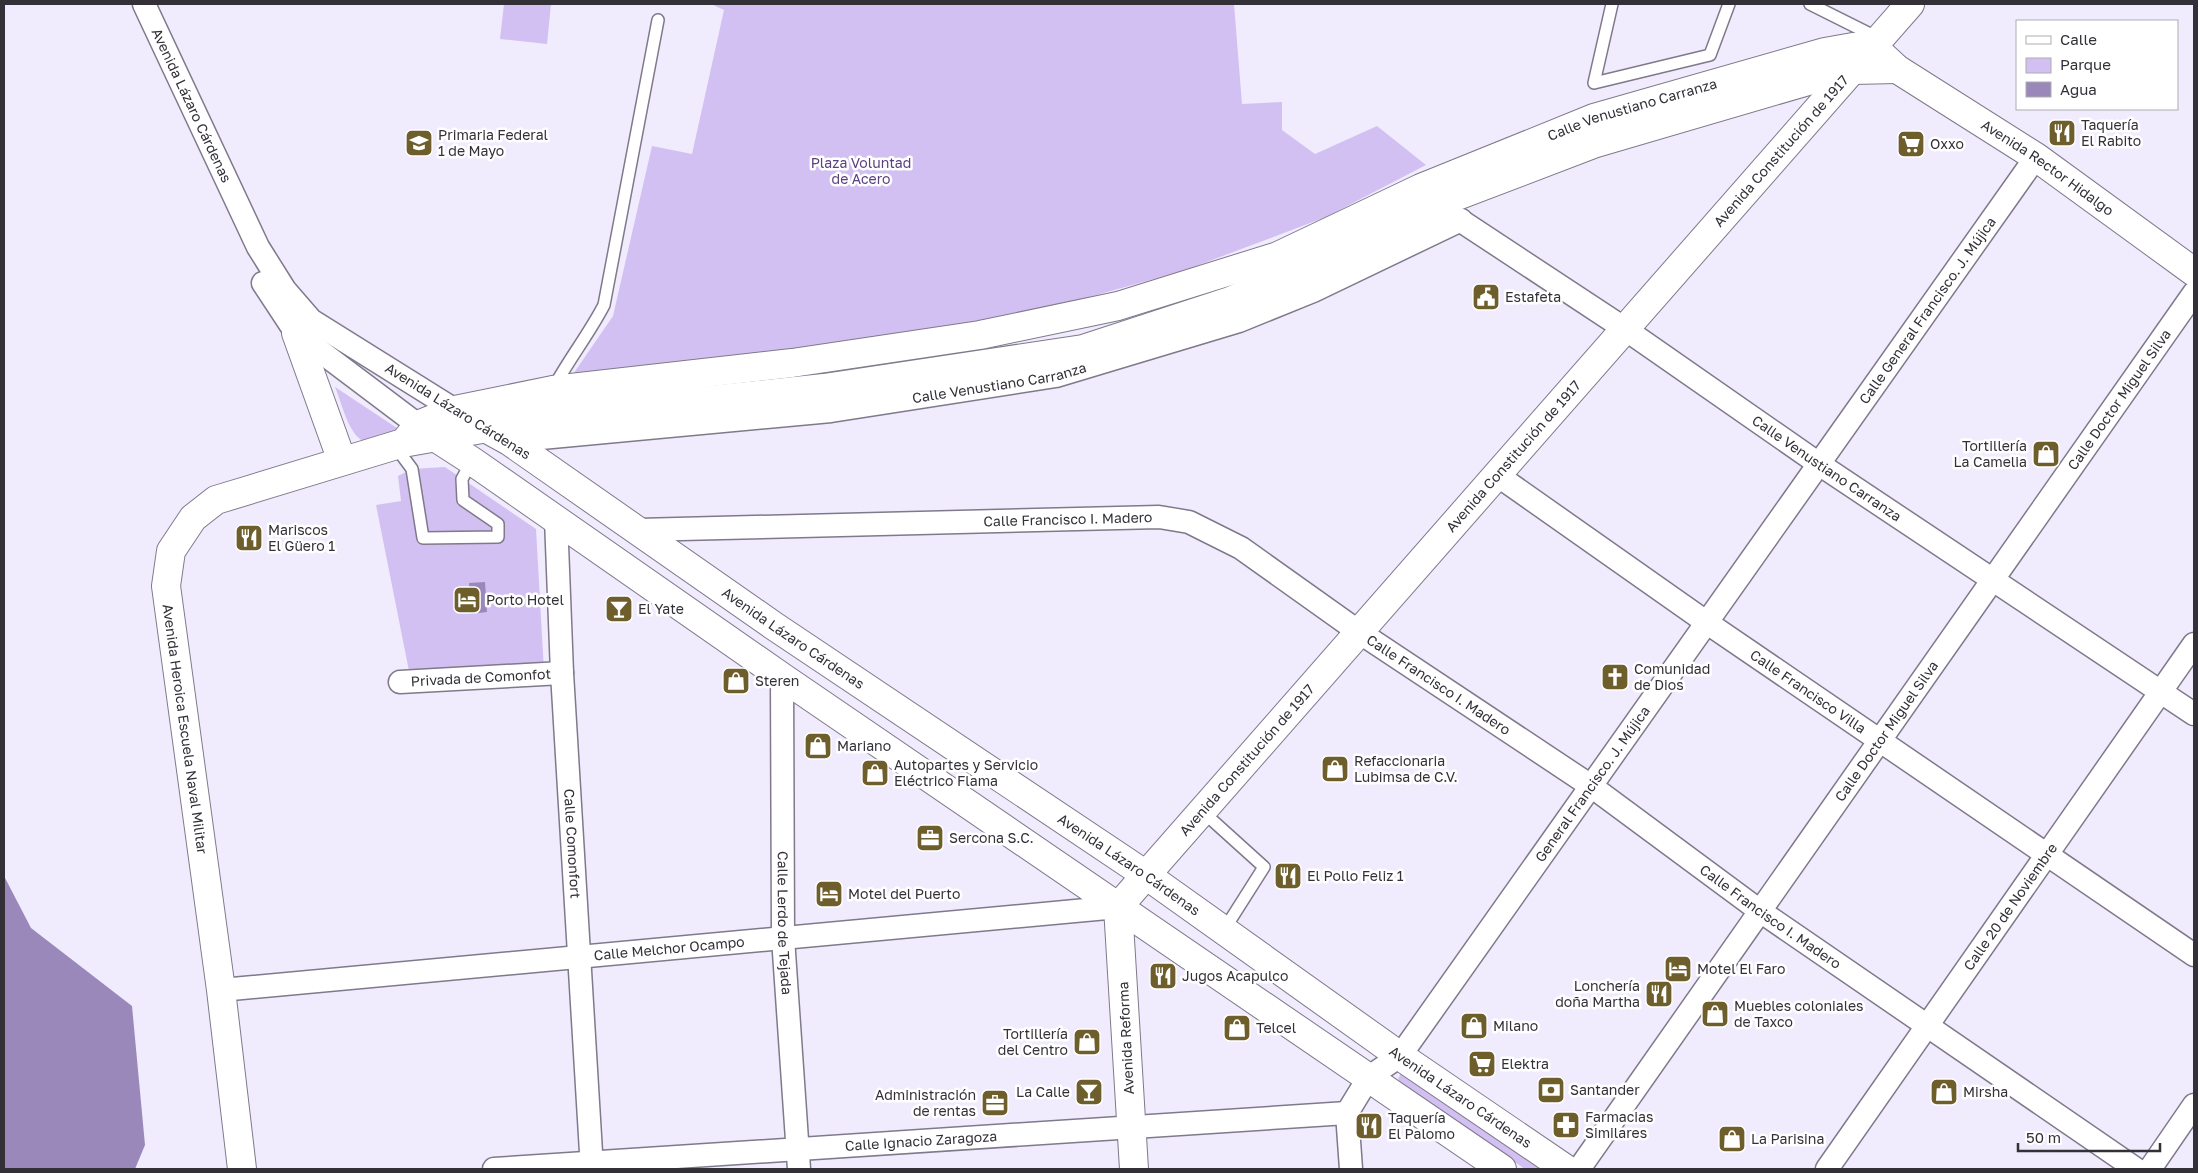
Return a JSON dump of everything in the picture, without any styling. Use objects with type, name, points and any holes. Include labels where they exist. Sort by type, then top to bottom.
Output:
[{"type":"main road","name":"Avenida Constitución de 1917","points":[[1118,907],[1910,4]]},
{"type":"main road","name":"Avenida Rector Hidalgo","points":[[1877,43],[1897,69],[2036,157],[2194,272]]},
{"type":"main road","name":"Calle Venustiano Carranza","points":[[1428,196],[1594,118],[1825,52],[1877,43]]},
{"type":"main road","points":[[1853,70],[1897,69]]},
{"type":"main road","name":"Calle Venustiano Carranza","points":[[1428,196],[1596,143],[1853,70]]},
{"type":"main road","points":[[413,438],[455,410],[554,403],[792,362],[980,335],[1118,306],[1278,256],[1428,196]]},
{"type":"main road","points":[[296,333],[342,461]]},
{"type":"main road","points":[[413,438],[486,428],[554,403]]},
{"type":"main road","name":"Avenida Lázaro Cárdenas","points":[[455,410],[509,441],[774,626],[1146,875],[1400,1056],[1566,1169]]},
{"type":"main road","name":"Avenida Lázaro Cárdenas","points":[[413,438],[472,461],[782,677],[1502,1169]]},
{"type":"main road","name":"Avenida Heroica Escuela Naval Militar","points":[[242,1169],[221,990],[169,617],[166,586],[171,551],[192,518],[216,500],[413,438]]},
{"type":"main road","points":[[754,656],[774,626]]},
{"type":"main road","name":"Avenida Reforma","points":[[1118,907],[1134,1169]]},
{"type":"street","name":"Avenida Lázaro Cárdenas","points":[[127,4],[254,270],[296,333],[413,438]]},
{"type":"street","name":"Avenida Lázaro Cárdenas","points":[[144,4],[258,248],[285,290],[311,320],[455,410]]},
{"type":"street","name":"Calle General Francisco. J. Mújica","points":[[1819,464],[2036,157]]},
{"type":"street","name":"Calle Venustiano Carranza","points":[[1428,196],[1625,329],[1819,464],[2194,714]]},
{"type":"street","name":"Calle Venustiano Carranza","points":[[509,441],[831,412],[1056,376],[1239,321],[1313,291],[1461,220]]},
{"type":"street","name":"Calle Doctor Miguel Silva","points":[[1579,1169],[2194,293]]},
{"type":"street","name":"General Francisco. J. Mújica","points":[[1400,1056],[1819,464]]},
{"type":"street","name":"Calle Francisco Villa","points":[[1497,475],[1706,622],[1881,740],[2046,856],[2194,955]]},
{"type":"street","name":"Calle Francisco I. Madero","points":[[639,530],[1159,518],[1189,522],[1242,548],[1359,632],[1590,786],[1760,911],[2136,1169]]},
{"type":"street","name":"Calle Comonfort","points":[[556,519],[562,673],[581,957],[592,1166]]},
{"type":"street","name":"Calle 20 de Noviembre","points":[[1827,1169],[2194,644]]},
{"type":"street","name":"Privada de Comonfot","points":[[400,682],[562,673]]},
{"type":"street","name":"Calle Lerdo de Tejada","points":[[782,677],[783,938],[798,1159]]},
{"type":"street","name":"Calle Melchor Ocampo","points":[[221,990],[1118,907]]},
{"type":"street","points":[[1351,1169],[1347,1113],[1369,1077],[1400,1056]]},
{"type":"street","points":[[2150,1169],[2194,1106]]},
{"type":"street","name":"Calle Ignacio Zaragoza","points":[[494,1169],[798,1159],[1131,1127],[1347,1113]]},
{"type":"lane","points":[[1612,4],[1594,82],[1710,56],[1729,4]]},
{"type":"lane","points":[[1810,4],[1877,43]]},
{"type":"lane","points":[[554,403],[571,356],[592,329],[604,305],[658,20]]},
{"type":"lane","points":[[413,438],[412,469],[423,538],[498,537],[498,524],[463,500],[462,479],[472,461]]},
{"type":"lane","points":[[1202,811],[1264,867],[1224,930]]},
{"type":"green space","points":[[504,4],[551,4],[547,44],[500,39]]},
{"type":"green space","name":"Plaza Voluntad de Acero","points":[[711,4],[1234,4],[1242,104],[1282,102],[1282,130],[1315,154],[1377,126],[1426,165],[1326,217],[1183,271],[1017,317],[784,352],[569,380],[613,316],[652,146],[692,154],[724,10]]},
{"type":"green space","points":[[335,387],[400,430],[365,442],[354,433],[350,426]]},
{"type":"green space","name":"Porto Hotel","points":[[445,467],[536,529],[544,671],[410,676],[376,505],[401,501],[398,476],[412,469]]},
{"type":"green space","points":[[1401,1073],[1545,1169],[1525,1169],[1401,1084],[1398,1079]]},
{"type":"water","points":[[485,582],[487,612],[471,614],[469,583]]},
{"type":"water","points":[[4,876],[31,928],[132,1006],[145,1145],[135,1169],[4,1169]]},
{"type":"place","name":"Taquería El Rabito","points":[[2062,133]]},
{"type":"place","name":"Primaria Federal 1 de Mayo","points":[[419,143]]},
{"type":"place","name":"Oxxo","points":[[1911,144]]},
{"type":"place","name":"Estafeta","points":[[1486,297]]},
{"type":"place","name":"Tortillería La Camelia","points":[[2046,454]]},
{"type":"place","name":"Mariscos El Güero 1","points":[[249,538]]},
{"type":"place","name":"Porto Hotel","points":[[467,600]]},
{"type":"place","name":"El Yate","points":[[619,609]]},
{"type":"place","name":"Comunidad de Dios","points":[[1615,677]]},
{"type":"place","name":"Steren","points":[[736,681]]},
{"type":"place","name":"Mariano","points":[[818,746]]},
{"type":"place","name":"Refaccionaria Lubimsa de C.V.","points":[[1335,769]]},
{"type":"place","name":"Autopartes y Servicio Eléctrico Flama","points":[[875,773]]},
{"type":"place","name":"Sercona S.C.","points":[[930,838]]},
{"type":"place","name":"El Pollo Feliz 1","points":[[1288,876]]},
{"type":"place","name":"Motel del Puerto","points":[[829,894]]},
{"type":"place","name":"Motel El Faro","points":[[1678,969]]},
{"type":"place","name":"Jugos Acapulco","points":[[1163,976]]},
{"type":"place","name":"Lonchería doña Martha","points":[[1659,994]]},
{"type":"place","name":"Muebles coloniales de Taxco","points":[[1715,1014]]},
{"type":"place","name":"Milano","points":[[1474,1026]]},
{"type":"place","name":"Telcel","points":[[1237,1028]]},
{"type":"place","name":"Tortillería del Centro","points":[[1087,1042]]},
{"type":"place","name":"Elektra","points":[[1482,1064]]},
{"type":"place","name":"Santander","points":[[1551,1090]]},
{"type":"place","name":"La Calle","points":[[1089,1092]]},
{"type":"place","name":"Mirsha","points":[[1944,1092]]},
{"type":"place","name":"Administración de rentas","points":[[995,1103]]},
{"type":"place","name":"Farmacias Similares","points":[[1566,1125]]},
{"type":"place","name":"Taquería El Palomo","points":[[1369,1126]]},
{"type":"place","name":"La Parisina","points":[[1732,1139]]}]
